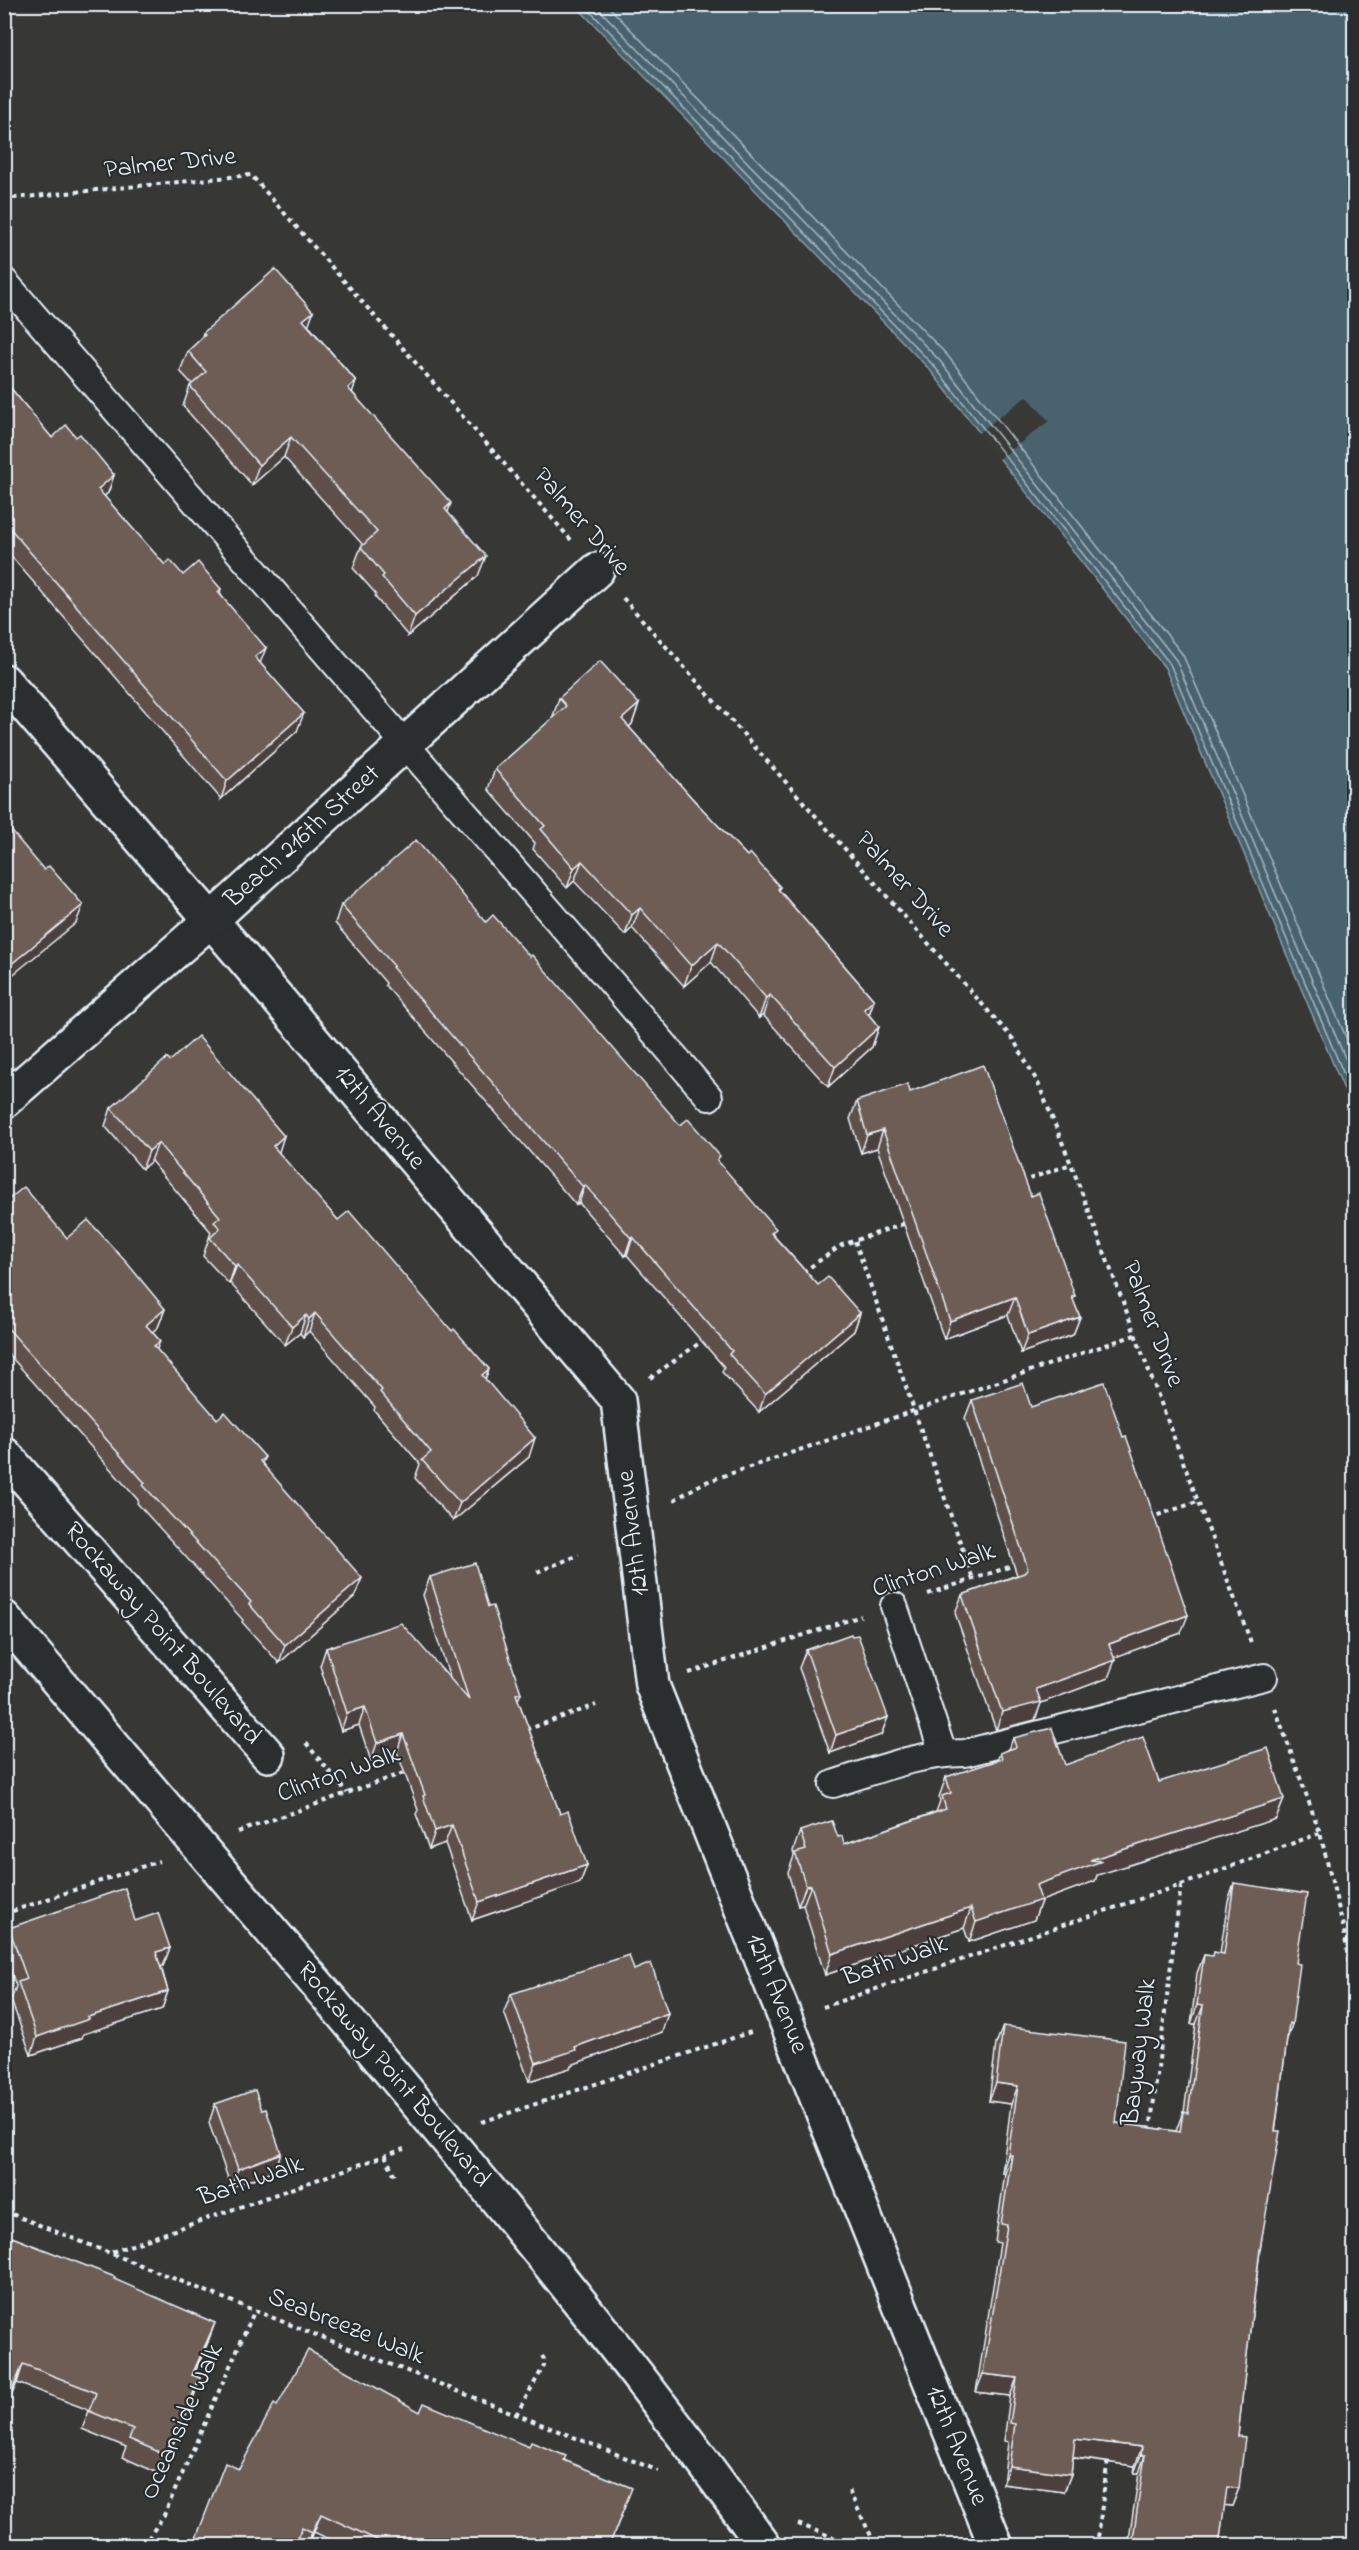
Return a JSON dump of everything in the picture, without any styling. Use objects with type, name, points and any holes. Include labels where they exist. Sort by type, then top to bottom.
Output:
[{"type":"street","name":"Beach 216th Street","points":[[4,1101],[211,920],[597,570]]},
{"type":"street","name":"12th Avenue","points":[[4,681],[211,920],[618,1400],[652,1685],[996,2546]]},
{"type":"street","name":"Rockaway Point Boulevard","points":[[4,1454],[268,1755]]},
{"type":"street","name":"Rockaway Point Boulevard","points":[[4,1618],[429,2117],[521,2229],[666,2411],[764,2546]]},
{"type":"lane","points":[[4,281],[406,744],[708,1097]]},
{"type":"lane","points":[[894,1605],[944,1753]]},
{"type":"lane","points":[[833,1784],[913,1758],[944,1753],[965,1753],[1264,1677]]},
{"type":"path","name":"Palmer Drive","points":[[4,199],[251,175],[1013,1040],[1038,1083],[1071,1164],[1200,1501],[1320,1833],[1344,1930],[1354,2002]]},
{"type":"path","points":[[1017,1183],[1071,1164]]},
{"type":"path","points":[[793,1279],[842,1245],[909,1222]]},
{"type":"path","points":[[855,1241],[973,1579]]},
{"type":"path","points":[[618,1400],[715,1333]]},
{"type":"path","points":[[674,1500],[703,1483],[1135,1335]]},
{"type":"path","points":[[1143,1521],[1200,1501]]},
{"type":"path","points":[[537,1572],[579,1555]]},
{"type":"path","name":"Clinton Walk","points":[[680,1676],[1019,1564]]},
{"type":"path","points":[[516,1733],[596,1705]]},
{"type":"path","name":"Rockaway Point Boulevard","points":[[268,1755],[298,1734],[347,1793]]},
{"type":"path","name":"Clinton Walk","points":[[231,1834],[415,1769]]},
{"type":"path","name":"Bath Walk","points":[[480,2123],[1181,1885],[1320,1833]]},
{"type":"path","points":[[4,1914],[162,1859]]},
{"type":"path","name":"Bayway Walk","points":[[1149,2137],[1181,1885]]},
{"type":"path","name":"Bath Walk","points":[[111,2252],[405,2148]]},
{"type":"path","points":[[386,2155],[396,2178]]},
{"type":"path","name":"Seabreeze Walk","points":[[4,2211],[666,2474]]},
{"type":"path","name":"Oceanside Walk","points":[[143,2546],[164,2515],[254,2312]]},
{"type":"path","points":[[516,2415],[544,2366],[542,2356]]},
{"type":"path","points":[[1097,2546],[1109,2452]]},
{"type":"path","points":[[849,2491],[876,2546]]},
{"type":"path","points":[[797,2524],[856,2546]]},
{"type":"water","points":[[575,5],[1354,5],[1354,1113],[1165,668],[930,370]]},
{"type":"pier","points":[[1027,396],[1049,421],[998,460],[977,434]]},
{"type":"building","points":[[275,269],[313,312],[303,320],[356,381],[348,388],[451,503],[445,509],[486,556],[415,616],[382,577],[384,575],[361,547],[377,532],[291,437],[259,465],[190,386],[206,372],[188,351],[205,335],[203,333]]},
{"type":"building","points":[[4,380],[52,438],[66,425],[76,437],[80,434],[114,475],[98,489],[165,565],[170,560],[183,575],[198,562],[221,589],[218,592],[266,648],[255,657],[304,713],[227,781],[4,521]]},
{"type":"building","points":[[600,661],[639,704],[622,719],[747,856],[750,853],[780,887],[778,889],[874,1000],[864,1009],[879,1027],[835,1067],[770,995],[766,998],[718,942],[691,966],[640,908],[632,915],[582,861],[574,868],[541,829],[545,826],[495,769],[566,706],[559,698]]},
{"type":"building","points":[[4,822],[44,870],[49,866],[83,905],[4,970]]},
{"type":"building","points":[[416,840],[486,922],[493,915],[530,957],[532,955],[680,1125],[688,1119],[720,1156],[717,1160],[776,1229],[771,1233],[818,1285],[828,1277],[860,1313],[765,1394],[729,1354],[732,1351],[633,1237],[631,1238],[585,1185],[583,1187],[341,905]]},
{"type":"building","points":[[198,1036],[284,1136],[273,1146],[338,1220],[349,1211],[452,1331],[454,1329],[489,1369],[482,1375],[535,1438],[460,1503],[422,1460],[431,1452],[380,1392],[382,1390],[315,1313],[309,1319],[306,1315],[292,1327],[210,1238],[220,1228],[214,1222],[220,1217],[158,1143],[149,1151],[111,1108],[167,1058],[170,1061]]},
{"type":"building","points":[[983,1065],[1031,1196],[1039,1193],[1075,1296],[1072,1297],[1080,1317],[1028,1335],[1015,1297],[950,1321],[883,1130],[867,1135],[857,1101],[908,1084],[910,1092]]},
{"type":"building","points":[[24,1187],[67,1238],[88,1220],[127,1263],[165,1309],[146,1325],[160,1341],[154,1346],[217,1419],[225,1412],[265,1457],[260,1461],[362,1578],[285,1645],[249,1604],[251,1602],[143,1485],[145,1483],[4,1324],[4,1203]]},
{"type":"building","points":[[1104,1382],[1123,1437],[1126,1436],[1188,1615],[1109,1644],[1115,1660],[1036,1689],[1041,1702],[1002,1712],[962,1595],[1024,1573],[1028,1569],[972,1400],[1023,1383],[1031,1407]]},
{"type":"building","points":[[475,1563],[488,1607],[493,1606],[521,1693],[516,1694],[560,1814],[568,1811],[587,1865],[479,1902],[452,1825],[435,1831],[403,1734],[377,1743],[365,1707],[347,1713],[326,1648],[401,1623],[469,1700],[430,1577]]},
{"type":"building","points":[[851,1634],[852,1636],[858,1635],[888,1717],[836,1735],[806,1650]]},
{"type":"building","points":[[1052,1728],[1065,1765],[1143,1737],[1159,1782],[1268,1748],[1284,1799],[1090,1860],[1102,1861],[1036,1885],[1041,1900],[976,1922],[971,1908],[832,1954],[811,1885],[806,1886],[795,1853],[806,1850],[800,1831],[832,1821],[838,1837],[842,1836],[844,1844],[946,1809],[942,1796],[951,1793],[946,1777],[1002,1759],[1000,1753],[1016,1747],[1013,1738]]},
{"type":"building","points":[[1234,1883],[1307,1894],[1296,1963],[1300,1964],[1292,2024],[1289,2023],[1275,2131],[1280,2131],[1260,2249],[1247,2354],[1238,2436],[1245,2437],[1239,2488],[1227,2487],[1219,2546],[1173,2546],[1133,2539],[1145,2455],[1141,2455],[1142,2447],[1075,2439],[1071,2474],[1009,2466],[1015,2424],[1010,2423],[1017,2378],[983,2374],[1007,2225],[1001,2224],[1012,2155],[1008,2155],[1018,2086],[996,2083],[1003,2026],[1125,2041],[1116,2123],[1180,2132],[1183,2112],[1188,2113],[1203,2006],[1197,2005],[1204,1955],[1213,1956],[1214,1952],[1224,1954]]},
{"type":"building","points":[[125,1888],[135,1921],[158,1913],[170,1948],[156,1952],[168,1991],[88,2017],[89,2019],[37,2037],[18,1982],[27,1979],[9,1928]]},
{"type":"building","points":[[629,1955],[634,1970],[651,1963],[668,2013],[575,2047],[576,2050],[536,2063],[511,1994]]},
{"type":"building","points":[[255,2090],[262,2110],[266,2109],[281,2153],[238,2169],[215,2104]]},
{"type":"building","points":[[4,2234],[115,2277],[114,2279],[215,2323],[192,2375],[200,2378],[166,2455],[129,2439],[133,2429],[89,2411],[96,2393],[23,2364],[4,2410]]},
{"type":"building","points":[[308,2350],[420,2412],[424,2403],[529,2447],[531,2442],[566,2456],[564,2460],[632,2488],[609,2546],[557,2546],[547,2541],[549,2546],[390,2546],[321,2514],[312,2532],[302,2527],[294,2546],[193,2546],[225,2463],[239,2469],[274,2404],[277,2406]]}]
